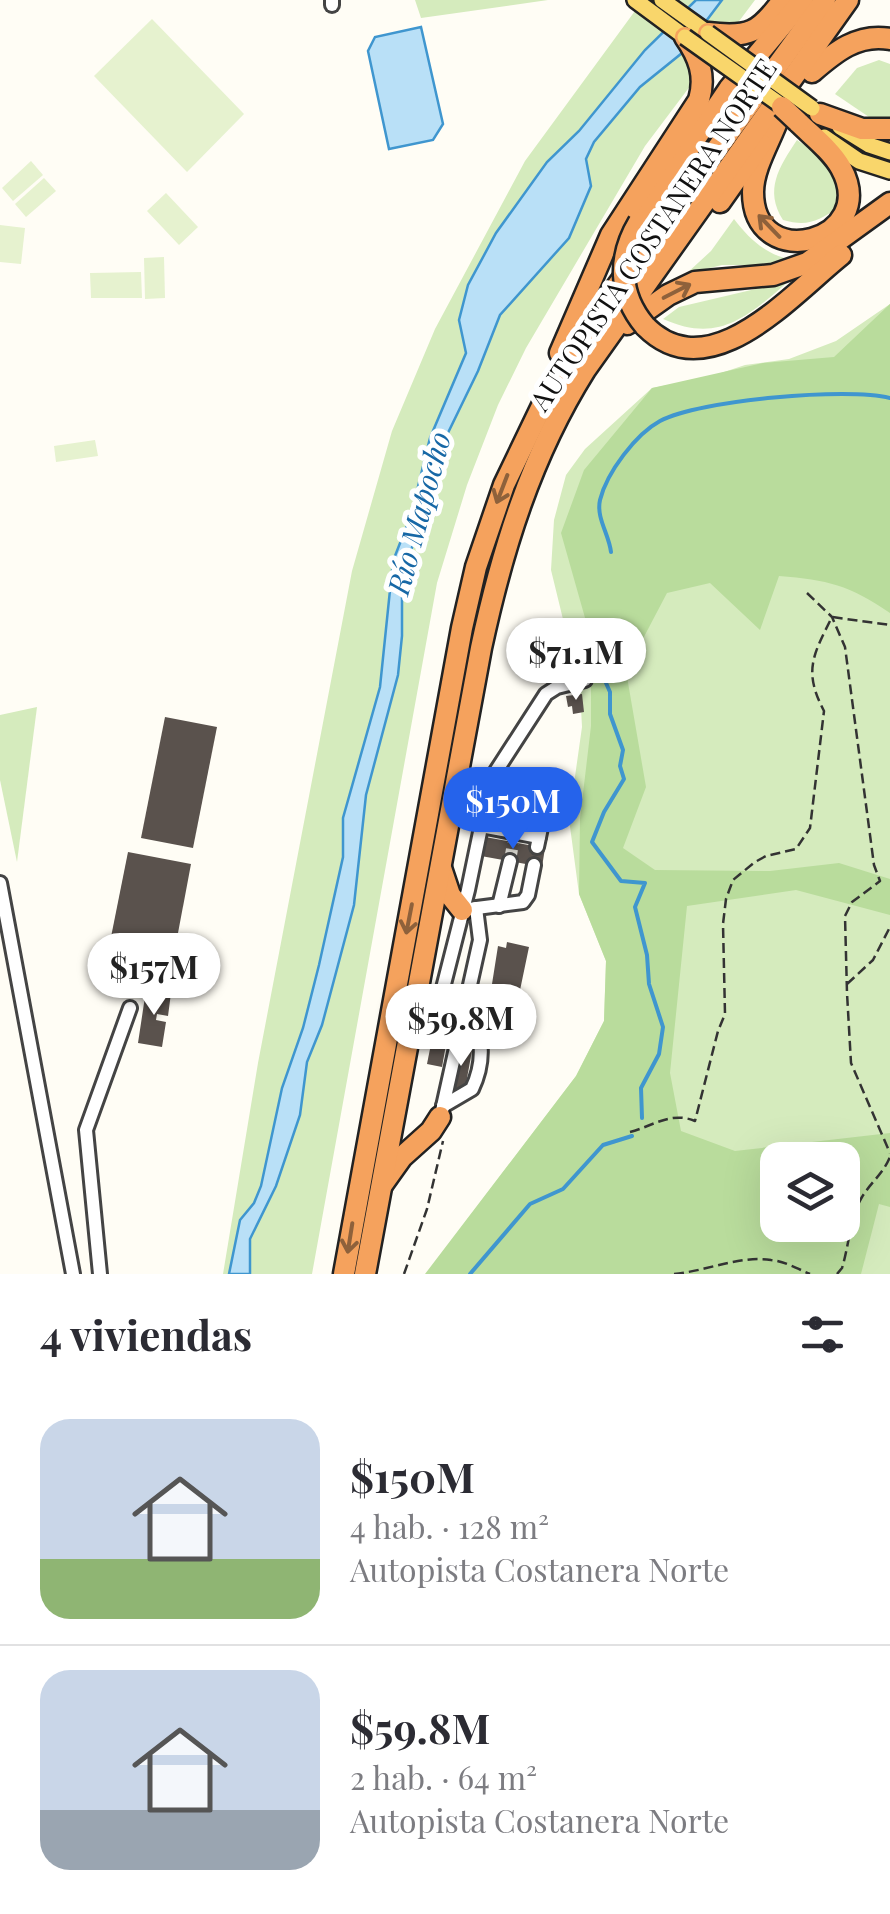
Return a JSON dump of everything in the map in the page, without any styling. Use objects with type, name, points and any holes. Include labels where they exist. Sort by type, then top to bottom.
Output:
[{"type":"highway","points":[[708,33],[730,36],[752,32],[784,0]]},
{"type":"highway","points":[[802,0],[729,89],[639,222],[626,247],[623,266],[630,302],[646,326],[662,340],[709,348],[732,341],[890,215]]},
{"type":"highway","name":"AUTOPISTA COSTANERA NORTE","points":[[344,1274],[471,588],[504,484],[543,401],[596,316],[825,0]]},
{"type":"highway","name":"AUTOPISTA COSTANERA NORTE","points":[[365,1274],[488,616],[511,528],[548,434],[600,349],[848,0]]},
{"type":"highway","points":[[799,115],[837,162],[848,192],[846,209],[832,230],[812,241],[798,242],[778,236],[765,226],[753,196],[757,172],[799,115],[812,72],[864,0]]},
{"type":"highway","points":[[543,401],[600,257],[624,212],[696,106],[702,87],[700,66],[685,36]]},
{"type":"highway","points":[[812,72],[854,42],[890,38]]},
{"type":"highway","points":[[635,296],[799,115]]},
{"type":"highway","points":[[799,115],[862,129],[890,129]]},
{"type":"highway","points":[[600,349],[640,314],[676,290],[708,280],[762,276],[796,268],[818,257],[890,203]]},
{"type":"highway","points":[[440,862],[446,886],[469,909]]},
{"type":"highway","points":[[378,1191],[402,1157],[432,1132],[442,1112]]},
{"type":"main road","points":[[635,0],[685,36],[751,74],[799,115],[890,152]]},
{"type":"main road","points":[[662,0],[708,33],[799,115],[859,161],[890,171]]},
{"type":"street","points":[[442,1112],[466,1095],[476,1079],[481,1042],[464,1013],[450,1007],[442,992],[469,909],[484,808],[496,766],[546,694],[585,680]]},
{"type":"street","points":[[481,826],[538,842],[539,817],[484,808]]},
{"type":"street","points":[[500,906],[510,861]]},
{"type":"street","points":[[469,909],[525,901],[534,865]]},
{"type":"street","points":[[0,883],[5,939],[73,1274]]},
{"type":"street","points":[[442,1112],[480,940],[469,909]]},
{"type":"street","points":[[100,1274],[86,1130],[130,1008]]},
{"type":"path","points":[[807,593],[832,617],[845,647],[874,864],[880,881],[852,902],[845,916],[847,984],[850,1063],[890,1155],[884,1173],[862,1196],[842,1268],[836,1274]]},
{"type":"path","points":[[832,617],[890,625]]},
{"type":"path","points":[[630,1132],[649,1127],[659,1119],[695,1120],[725,1014],[723,924],[733,880],[766,856],[796,848],[810,828],[824,711],[809,666],[832,617]]},
{"type":"path","points":[[847,984],[873,960],[890,927]]},
{"type":"path","points":[[404,1274],[440,1160],[442,1112]]},
{"type":"path","points":[[674,1274],[704,1272],[742,1259],[774,1260],[810,1274]]},
{"type":"green space","points":[[415,0],[548,0],[421,18]]},
{"type":"green space","points":[[643,0],[755,0],[645,146],[526,348],[498,405],[467,485],[437,583],[312,1274],[223,1274],[258,1063],[352,571],[392,431],[435,329],[525,161]]},
{"type":"green space","points":[[152,19],[244,114],[187,172],[94,76]]},
{"type":"green space","points":[[879,60],[890,64],[890,120],[869,117],[835,94],[857,68]]},
{"type":"green space","points":[[797,140],[830,167],[838,183],[839,207],[806,223],[783,220],[775,199],[776,179]]},
{"type":"green space","points":[[31,161],[43,175],[13,201],[2,188]]},
{"type":"green space","points":[[44,178],[56,191],[26,217],[15,204]]},
{"type":"green space","points":[[166,193],[198,227],[179,245],[147,211]]},
{"type":"green space","points":[[734,219],[759,245],[791,260],[767,265],[722,265],[686,274],[711,251]]},
{"type":"green space","points":[[0,225],[25,228],[21,264],[0,262]]},
{"type":"green space","points":[[164,257],[165,298],[145,299],[144,258]]},
{"type":"green space","points":[[141,272],[142,298],[91,298],[90,273]]},
{"type":"green space","points":[[789,281],[731,323],[700,329],[663,319],[679,307]]},
{"type":"green space","points":[[890,304],[890,1274],[426,1274],[576,1076],[604,1021],[606,961],[579,894],[569,819],[582,727],[580,689],[551,570],[554,520],[566,475],[585,449],[652,388],[706,378],[745,365],[789,359],[836,341]]},
{"type":"green space","points":[[890,304],[890,613],[838,586],[779,576],[760,630],[710,583],[667,593],[626,671],[646,787],[623,848],[655,870],[770,871],[839,863],[890,879],[890,915],[796,890],[687,906],[670,1073],[681,1131],[735,1151],[760,1148],[760,1242],[860,1242],[860,1142],[812,1142],[890,1133],[890,1207],[879,1204],[861,1274],[425,1274],[576,1076],[604,1021],[606,961],[579,894],[580,819],[591,726],[591,639],[561,533],[584,470],[652,388],[763,363],[834,357]]},
{"type":"green space","points":[[95,440],[98,456],[56,462],[54,446]]},
{"type":"green space","points":[[37,707],[17,862],[0,780],[0,715]]},
{"type":"water","name":"Río Mapocho","points":[[696,0],[722,0],[682,53],[640,87],[594,142],[586,159],[591,186],[569,238],[500,315],[446,437],[402,580],[398,675],[366,795],[354,905],[322,1025],[307,1062],[300,1115],[276,1186],[250,1239],[250,1274],[229,1274],[240,1220],[261,1186],[282,1088],[319,965],[343,857],[343,818],[380,687],[393,561],[411,515],[430,438],[466,353],[459,320],[468,285],[496,233],[547,162],[579,131],[645,50]]},
{"type":"water","points":[[421,27],[443,124],[433,140],[389,149],[368,51],[375,37]]},
{"type":"building","points":[[582,694],[584,712],[573,714],[566,696]]},
{"type":"building","points":[[165,717],[217,727],[193,848],[141,838]]},
{"type":"building","points":[[485,837],[545,848],[542,867],[481,856]]},
{"type":"building","points":[[128,852],[191,864],[175,949],[111,937]]},
{"type":"building","points":[[507,942],[529,947],[519,995],[506,993],[507,986],[492,984],[498,946],[506,948]]},
{"type":"building","points":[[146,990],[171,993],[168,1016],[157,1014],[156,1020],[166,1022],[162,1047],[138,1043]]},
{"type":"building","points":[[437,1014],[451,1017],[442,1067],[427,1064]]},
{"type":"building","points":[[459,1042],[473,1045],[464,1095],[449,1093]]},
{"type":"waterway","points":[[611,552],[600,513],[604,489],[632,444],[660,421],[706,407],[774,398],[842,394],[890,398]]},
{"type":"waterway","points":[[617,625],[607,644],[610,660],[606,683],[610,714],[623,750],[620,766],[624,779],[592,842],[621,881],[645,883],[635,907],[647,955],[649,984],[663,1027],[659,1054],[641,1088],[642,1118]]},
{"type":"waterway","points":[[470,1274],[530,1204],[563,1189],[603,1145],[632,1136]]},
{"type":"tunnel","points":[[510,861],[513,843]]}]
